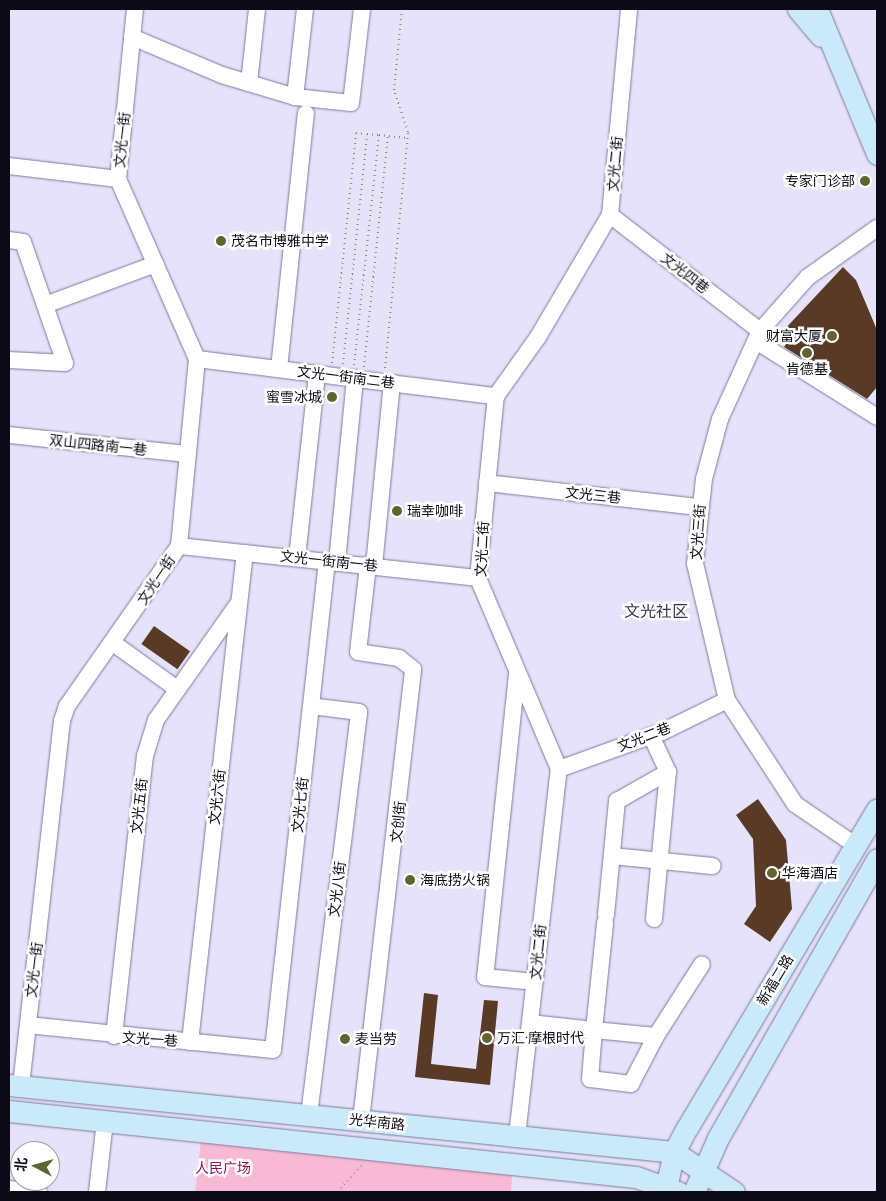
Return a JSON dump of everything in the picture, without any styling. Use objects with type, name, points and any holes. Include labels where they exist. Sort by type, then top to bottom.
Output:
[{"type":"main road","points":[[798,9],[838,55]]},
{"type":"main road","points":[[817,9],[838,55],[877,154]]},
{"type":"main road","points":[[832,9],[877,114]]},
{"type":"main road","name":"新福二路","points":[[670,1190],[674,1152],[877,809]]},
{"type":"main road","name":"新福二路","points":[[694,1192],[702,1171],[877,859]]},
{"type":"main road","name":"光华南路","points":[[15,1085],[674,1152],[734,1192]]},
{"type":"main road","name":"光华南路","points":[[9,1111],[636,1177],[670,1190]]},
{"type":"street","name":"文光一街","points":[[15,1085],[28,1025],[62,721],[66,706],[113,643],[179,546],[197,359],[118,179],[135,9]]},
{"type":"street","points":[[249,83],[257,9]]},
{"type":"street","points":[[295,98],[305,9]]},
{"type":"street","points":[[132,38],[249,83],[295,98],[351,103],[362,9]]},
{"type":"street","name":"文光二街","points":[[517,1136],[559,769],[478,578],[487,483],[496,396],[538,337],[610,215],[629,9]]},
{"type":"street","points":[[279,369],[306,113]]},
{"type":"street","points":[[9,166],[118,179]]},
{"type":"street","name":"文光四巷","points":[[610,215],[758,336],[877,416]]},
{"type":"street","name":"文光三街","points":[[855,845],[795,804],[727,700],[695,564],[699,507],[720,419],[758,336],[808,278],[877,228]]},
{"type":"street","points":[[9,240],[23,242],[65,363],[9,360]]},
{"type":"street","points":[[45,305],[156,264]]},
{"type":"street","name":"文光一街南二巷","points":[[197,359],[343,377],[388,378],[496,396]]},
{"type":"street","points":[[298,558],[343,377]]},
{"type":"street","name":"文光七街","points":[[273,1050],[311,706],[332,561],[343,377]]},
{"type":"street","points":[[371,565],[388,378]]},
{"type":"street","name":"双山四路南一巷","points":[[9,435],[188,454]]},
{"type":"street","name":"文光三巷","points":[[487,483],[699,507]]},
{"type":"street","name":"文光一街南一巷","points":[[179,546],[371,565],[478,578]]},
{"type":"street","name":"文光六街","points":[[190,1042],[245,553]]},
{"type":"street","name":"文创街","points":[[361,1120],[413,670],[399,658],[358,652],[371,565]]},
{"type":"street","name":"文光五街","points":[[114,1036],[145,756],[156,720],[239,603]]},
{"type":"street","points":[[113,643],[177,689]]},
{"type":"street","points":[[517,673],[485,977],[535,982]]},
{"type":"street","name":"文光二巷","points":[[559,769],[651,736],[727,700]]},
{"type":"street","name":"文光八街","points":[[309,1115],[359,712],[311,706]]},
{"type":"street","points":[[651,736],[668,772],[654,919]]},
{"type":"street","points":[[668,772],[617,801],[590,1079],[631,1084],[656,1036],[702,964]]},
{"type":"street","points":[[612,856],[713,866]]},
{"type":"street","points":[[530,1024],[656,1036]]},
{"type":"street","name":"文光一巷","points":[[28,1025],[114,1036],[273,1050]]},
{"type":"street","points":[[97,1192],[105,1121]]},
{"type":"street","points":[[9,1189],[39,1192]]},
{"type":"path","points":[[388,378],[408,138],[394,90],[402,9]]},
{"type":"path","points":[[343,377],[356,133],[408,138]]},
{"type":"path","points":[[343,377],[367,134]]},
{"type":"path","points":[[343,377],[378,135]]},
{"type":"path","points":[[343,377],[388,136]]},
{"type":"path","points":[[337,1192],[376,1150]]},
{"type":"green space","name":"人民广场","points":[[201,1141],[512,1175],[511,1192],[195,1192]]},
{"type":"building","name":"财富大厦","points":[[843,267],[856,280],[877,330],[877,387],[867,399],[784,347],[789,340],[783,331]]},
{"type":"building","points":[[154,626],[190,651],[177,669],[141,644]]},
{"type":"building","name":"华海酒店","points":[[758,799],[786,840],[792,909],[770,942],[744,924],[756,906],[753,839],[736,815]]},
{"type":"building","name":"万汇·摩根时代","points":[[424,993],[438,995],[431,1064],[476,1069],[484,1000],[498,1001],[490,1085],[415,1077]]},
{"type":"place","name":"专家门诊部","points":[[865,181]]},
{"type":"place","name":"茂名市博雅中学","points":[[221,241]]},
{"type":"place","name":"财富大厦","points":[[832,336]]},
{"type":"place","name":"肯德基","points":[[807,353]]},
{"type":"place","name":"蜜雪冰城","points":[[332,397]]},
{"type":"place","name":"瑞幸咖啡","points":[[397,511]]},
{"type":"place","name":"华海酒店","points":[[772,873]]},
{"type":"place","name":"海底捞火锅","points":[[410,880]]},
{"type":"place","name":"万汇·摩根时代","points":[[487,1038]]},
{"type":"place","name":"麦当劳","points":[[345,1039]]},
{"type":"district","name":"文光社区","points":[[656,611]]}]
